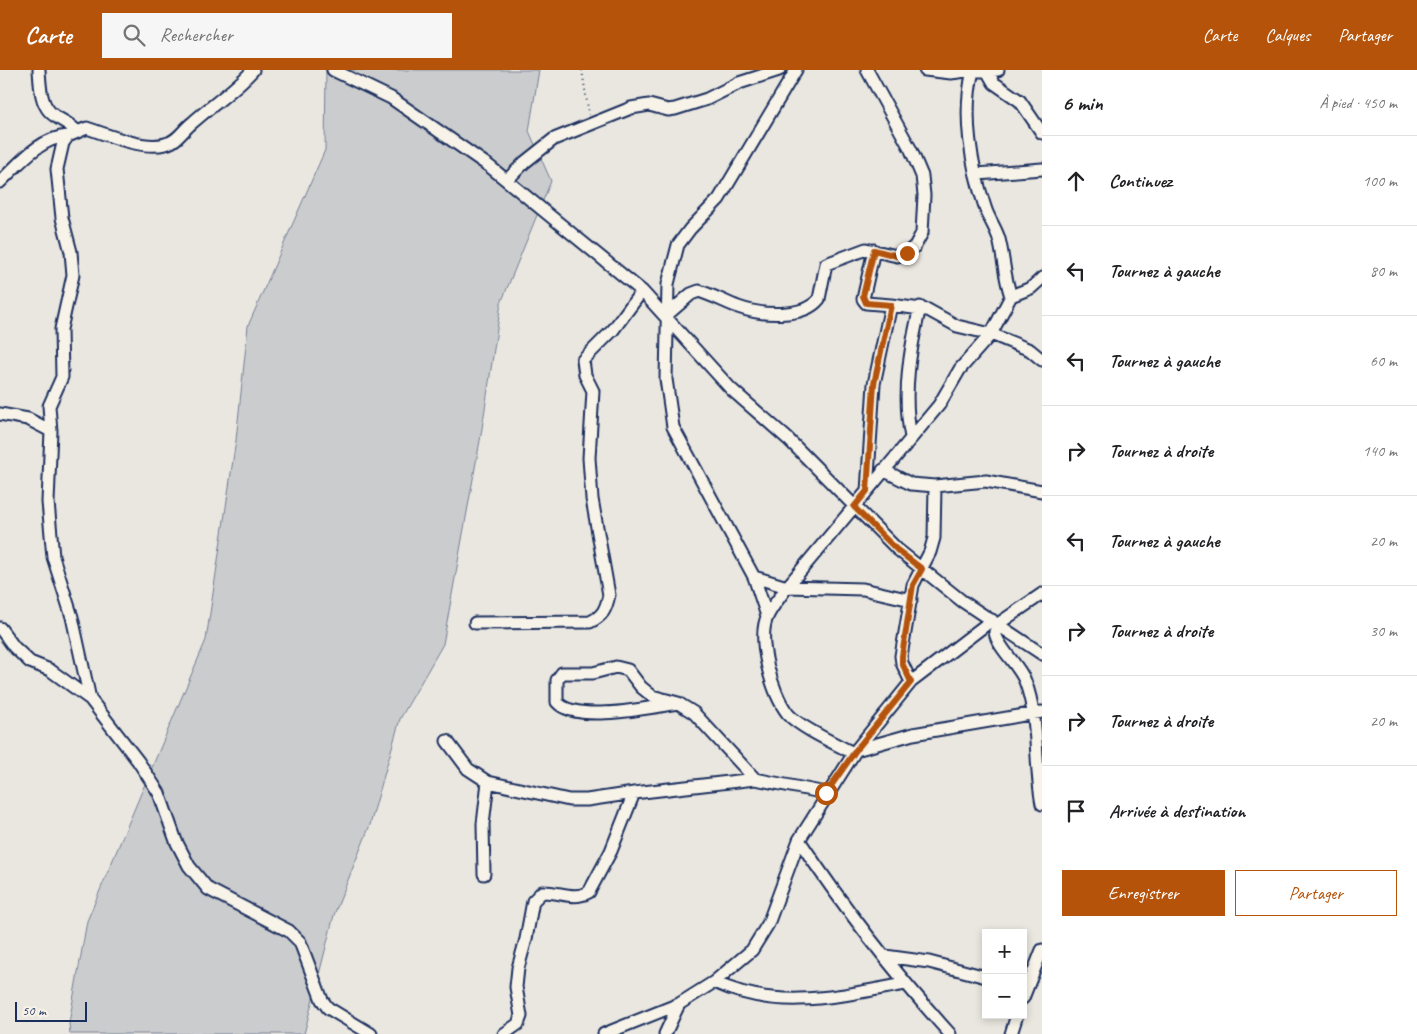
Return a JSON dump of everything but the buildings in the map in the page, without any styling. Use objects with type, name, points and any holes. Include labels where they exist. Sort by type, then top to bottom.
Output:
[{"type":"street","points":[[39,70],[46,106],[51,113],[70,124],[72,133]]},
{"type":"street","points":[[0,182],[44,142],[54,137],[87,128],[131,142],[165,144],[177,138],[190,124],[241,84],[253,70]]},
{"type":"street","points":[[333,70],[391,98],[507,180],[642,291],[669,316],[731,389],[788,439],[897,550],[962,601],[1042,654]]},
{"type":"street","points":[[507,180],[554,138],[640,106],[675,109],[707,99],[738,83],[779,70]]},
{"type":"street","points":[[767,616],[754,577],[673,427],[666,379],[670,273],[678,245],[690,229],[719,199],[796,70]]},
{"type":"street","points":[[669,316],[691,294],[699,290],[739,307],[764,312],[806,310],[819,299],[826,264],[866,249],[897,256],[907,253],[915,246],[922,233],[924,195],[922,176],[911,150],[867,70]]},
{"type":"street","points":[[925,70],[951,73],[974,70],[992,71],[994,83],[1020,101],[1042,133]]},
{"type":"street","points":[[974,70],[968,89],[969,136],[976,174],[985,208],[998,238],[1011,296]]},
{"type":"street","points":[[72,133],[63,143],[57,169],[62,218],[72,252],[72,275],[61,329],[62,377],[49,406],[51,431],[48,502],[53,557],[72,616],[90,699]]},
{"type":"street","points":[[976,174],[1042,169]]},
{"type":"street","points":[[874,250],[862,299],[866,303],[920,308],[943,316],[957,326],[991,334],[1030,350],[1042,360]]},
{"type":"street","points":[[1038,713],[913,734],[854,752],[796,720],[787,713],[777,692],[765,656],[763,632],[767,616],[787,587],[939,405],[960,369],[991,334],[1011,296],[1031,288],[1042,278]]},
{"type":"street","points":[[475,622],[590,622],[600,617],[607,608],[609,595],[592,499],[589,458],[593,391],[585,375],[583,360],[613,330],[642,291]]},
{"type":"street","points":[[867,491],[874,384],[891,305]]},
{"type":"street","points":[[911,437],[906,412],[906,395],[920,308]]},
{"type":"street","points":[[0,414],[28,419],[51,431]]},
{"type":"street","points":[[884,470],[911,484],[934,486],[986,481],[1042,491]]},
{"type":"street","points":[[911,682],[902,663],[902,656],[913,585],[930,552],[934,538],[934,486]]},
{"type":"street","points":[[754,577],[787,587],[863,589],[911,600]]},
{"type":"street","points":[[604,1034],[679,1004],[714,982],[752,950],[768,924],[799,840],[826,793],[854,752],[911,682],[995,622],[1042,594]]},
{"type":"street","points":[[995,622],[996,636],[1025,681],[1038,713],[1038,786],[1042,804]]},
{"type":"street","points":[[0,628],[14,647],[30,662],[50,670],[90,699],[138,761],[159,793],[176,841],[189,866],[202,882],[219,896],[289,930],[300,942],[322,1000],[328,1008],[372,1034]]},
{"type":"street","points":[[678,703],[623,711],[569,710],[562,707],[558,702],[557,680],[562,673],[592,673],[621,667],[628,670],[641,687],[652,696],[678,703],[694,713],[755,779]]},
{"type":"street","points":[[447,741],[468,769],[488,782],[569,800],[587,800],[755,779],[826,793]]},
{"type":"street","points":[[484,874],[483,824],[488,782]]},
{"type":"street","points":[[504,1034],[518,1024],[521,1016],[516,988],[518,968],[533,901],[542,892],[582,896],[589,892],[611,851],[634,794]]},
{"type":"street","points":[[799,840],[832,891],[885,956],[905,984],[950,1034]]},
{"type":"street","points":[[1027,982],[1042,950]]},
{"type":"street","points":[[885,956],[930,962],[982,976]]},
{"type":"street","points":[[714,982],[750,996],[780,1000],[827,998],[905,984]]},
{"type":"street","points":[[665,1034],[679,1004]]},
{"type":"street","points":[[1012,1032],[1016,1019]]},
{"type":"path","points":[[582,70],[590,125]]},
{"type":"shaded area","points":[[326,70],[539,70],[529,131],[551,181],[501,303],[481,435],[443,644],[400,719],[370,825],[334,915],[304,1034],[70,1034],[69,1023],[87,921],[206,640],[236,440],[248,326],[325,150]]},
{"type":"route","points":[[826,793],[856,750],[911,682],[902,663],[902,656],[911,592],[922,569],[897,550],[854,507],[867,491],[873,428],[874,384],[891,305],[866,303],[862,299],[874,250],[897,256],[907,253]]}]
